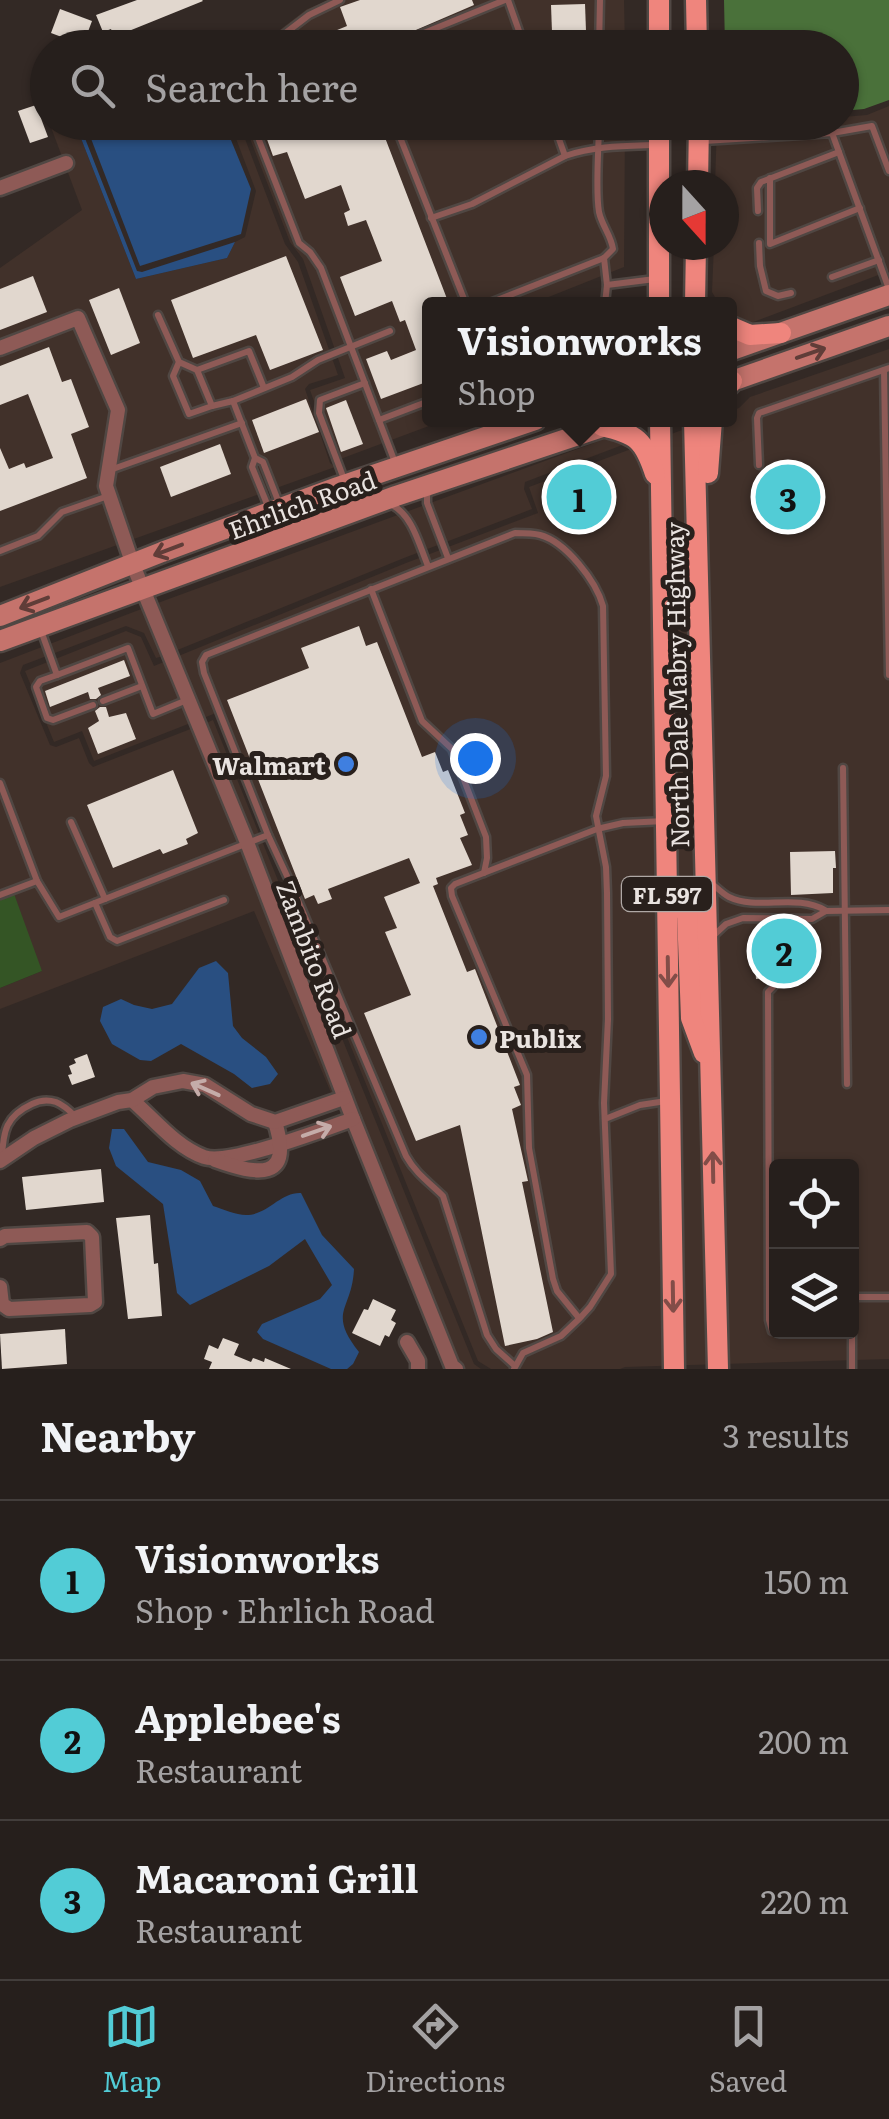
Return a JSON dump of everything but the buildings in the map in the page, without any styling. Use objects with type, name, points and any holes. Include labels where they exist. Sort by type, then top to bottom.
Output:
[{"type":"main road","points":[[659,0],[659,30]]},
{"type":"main road","points":[[696,0],[697,30]]},
{"type":"main road","points":[[659,140],[659,297]]},
{"type":"main road","points":[[698,170],[699,140]]},
{"type":"main road","points":[[695,297],[696,260]]},
{"type":"main road","points":[[697,260],[710,297]]},
{"type":"main road","points":[[737,348],[889,292]]},
{"type":"main road","points":[[737,380],[889,326]]},
{"type":"main road","points":[[737,329],[750,335],[781,333]]},
{"type":"main road","name":"Ehrlich Road","points":[[0,616],[500,427]]},
{"type":"main road","name":"Ehrlich Road","points":[[0,641],[376,503],[599,427]]},
{"type":"main road","points":[[607,427],[640,440],[661,491]]},
{"type":"main road","name":"North Dale Mabry Highway","points":[[660,427],[674,1369]]},
{"type":"main road","name":"North Dale Mabry Highway","points":[[694,427],[718,1369]]},
{"type":"main road","points":[[698,544],[706,521],[712,427]]},
{"type":"main road","points":[[667,905],[677,905],[687,914],[691,1018],[711,1074]]},
{"type":"street","points":[[0,188],[66,163]]},
{"type":"street","name":"Zambito Road","points":[[0,348],[78,318],[118,410],[106,486],[133,564],[248,844],[344,1098],[456,1369]]},
{"type":"street","points":[[1,1160],[34,1138],[77,1118],[132,1100],[153,1087],[183,1081],[205,1085],[251,1114],[275,1122],[344,1098]]},
{"type":"street","points":[[132,1100],[184,1147],[260,1172],[279,1160],[282,1144],[275,1122]]},
{"type":"street","points":[[213,1159],[282,1144],[353,1119]]},
{"type":"street","points":[[0,1287],[2,1304],[9,1308],[95,1302],[92,1237],[86,1232],[2,1236]]},
{"type":"street","points":[[407,1342],[418,1361],[418,1369]]},
{"type":"lane","points":[[289,30],[340,0]]},
{"type":"lane","points":[[432,30],[506,0],[518,30]]},
{"type":"lane","points":[[599,30],[600,0]]},
{"type":"lane","points":[[859,128],[872,126],[889,171]]},
{"type":"lane","points":[[259,140],[299,243],[321,268],[396,466]]},
{"type":"lane","points":[[401,140],[463,297]]},
{"type":"lane","points":[[559,140],[565,156]]},
{"type":"lane","points":[[504,297],[604,258],[613,249],[599,210],[598,140]]},
{"type":"lane","points":[[835,140],[889,292]]},
{"type":"lane","points":[[431,218],[472,204],[565,156],[598,147],[659,145]]},
{"type":"lane","points":[[758,211],[757,188],[761,182],[839,152]]},
{"type":"lane","points":[[770,178],[770,244],[860,208]]},
{"type":"lane","points":[[759,242],[766,291],[778,296],[791,293]]},
{"type":"lane","points":[[604,258],[605,297]]},
{"type":"lane","points":[[832,278],[878,260]]},
{"type":"lane","points":[[606,285],[659,278]]},
{"type":"lane","points":[[158,315],[179,362],[196,370],[212,406]]},
{"type":"lane","points":[[179,362],[173,376],[189,414],[292,377],[318,360],[390,332]]},
{"type":"lane","points":[[196,370],[249,352],[264,388]]},
{"type":"lane","points":[[759,466],[758,413],[886,369],[889,675]]},
{"type":"lane","points":[[346,484],[319,413],[320,400],[365,383]]},
{"type":"lane","points":[[233,401],[255,458],[263,462],[275,511]]},
{"type":"lane","points":[[379,420],[422,403]]},
{"type":"lane","points":[[109,470],[242,424]]},
{"type":"lane","points":[[442,480],[430,490],[427,503],[448,558]]},
{"type":"lane","points":[[0,551],[38,536],[62,512],[109,496]]},
{"type":"lane","points":[[376,503],[402,510],[428,566]]},
{"type":"lane","points":[[515,533],[542,535],[574,557],[600,592],[603,606],[606,776],[596,810],[608,894],[605,1119],[611,1274],[580,1318],[561,1336],[523,1353],[515,1368],[487,1335],[443,1196],[406,1156],[268,835],[202,662],[206,654],[428,566],[515,533]]},
{"type":"lane","points":[[371,588],[422,721],[452,749],[486,837],[484,873]]},
{"type":"lane","points":[[39,626],[57,675]]},
{"type":"lane","points":[[93,705],[53,720],[48,718],[36,687],[40,682],[128,648],[153,714],[188,700]]},
{"type":"lane","points":[[103,701],[142,686]]},
{"type":"lane","points":[[842,768],[847,1084]]},
{"type":"lane","points":[[0,783],[37,881],[59,917],[268,835]]},
{"type":"lane","points":[[580,1318],[557,1291],[553,1279],[529,1148],[527,1075],[451,888],[598,828],[666,821]]},
{"type":"lane","points":[[71,822],[105,899]]},
{"type":"lane","points":[[706,879],[729,897],[744,901],[812,903],[826,911],[889,910]]},
{"type":"lane","points":[[0,895],[37,881]]},
{"type":"lane","points":[[95,903],[110,937],[117,940],[224,900]]},
{"type":"lane","points":[[708,940],[726,924],[743,918],[812,919],[826,911]]},
{"type":"lane","points":[[771,1249],[766,1052],[768,992],[773,987]]},
{"type":"lane","points":[[1,1160],[7,1125],[17,1111],[39,1100],[52,1100],[77,1118]]},
{"type":"lane","points":[[605,1119],[640,1105],[670,1101]]},
{"type":"lane","points":[[852,1369],[852,1297],[889,1297]]},
{"type":"shaded area","points":[[329,0],[624,0],[625,30],[280,30],[307,9]]},
{"type":"shaded area","points":[[889,106],[889,271],[743,326],[737,323],[737,297],[715,297],[712,292],[713,260],[739,260],[739,170],[715,170],[716,140],[859,140],[859,116]]},
{"type":"shaded area","points":[[56,140],[82,140],[136,279],[227,258],[235,242],[245,237],[256,191],[236,140],[245,140],[285,244],[298,262],[338,375],[309,384],[305,389],[330,463],[335,467],[131,540],[113,486],[124,412],[84,315],[76,311],[0,340],[0,268],[82,210]]},
{"type":"shaded area","points":[[251,140],[625,140],[624,267],[549,297],[422,297],[422,427],[426,427],[335,461],[310,390],[345,378],[303,259],[290,242]]},
{"type":"shaded area","points":[[75,327],[111,411],[100,485],[120,544],[0,587],[0,355]]},
{"type":"shaded area","points":[[889,349],[889,1359],[620,1369],[491,1369],[478,1361],[216,713],[94,761],[82,731],[54,742],[25,671],[126,631],[141,637],[154,666],[538,513],[529,487],[690,427],[737,427],[737,409],[750,397]]},
{"type":"shaded area","points":[[613,436],[620,437],[625,444],[525,482],[532,509],[175,651],[155,604]]},
{"type":"shaded area","points":[[144,608],[163,656],[156,658],[144,633],[126,626],[23,665],[20,673],[50,745],[56,747],[79,738],[93,767],[193,728],[336,1093],[332,1095],[254,911],[0,1009],[0,988],[42,971],[0,895],[0,663]]},
{"type":"shaded area","points":[[213,720],[474,1364],[481,1369],[465,1369],[457,1362],[204,724]]},
{"type":"green space","points":[[724,0],[889,0],[889,100],[859,109],[859,30],[725,30]]},
{"type":"green space","points":[[13,891],[42,971],[0,988],[0,895]]},
{"type":"water","points":[[82,140],[86,140],[137,271],[235,242],[227,258],[136,279]]},
{"type":"water","points":[[92,140],[231,140],[251,189],[241,234],[140,266]]},
{"type":"water","points":[[216,961],[228,973],[233,1026],[278,1074],[270,1084],[252,1088],[181,1044],[151,1061],[140,1060],[112,1044],[100,1021],[103,1007],[121,999],[152,1009],[172,1004],[199,968]]},
{"type":"water","points":[[112,1129],[124,1129],[148,1162],[181,1170],[200,1181],[213,1206],[230,1212],[254,1214],[301,1193],[322,1235],[354,1269],[343,1319],[344,1328],[359,1352],[353,1364],[347,1369],[331,1369],[263,1339],[257,1332],[262,1324],[320,1299],[332,1285],[305,1239],[269,1266],[190,1305],[177,1293],[163,1204],[116,1166],[109,1148]]},
{"type":"place","name":"Visionworks","points":[[579,497]]},
{"type":"place","name":"Macaroni Grill","points":[[788,497]]},
{"type":"place","name":"Walmart","points":[[346,764]]},
{"type":"place","name":"Applebee's","points":[[784,951]]},
{"type":"place","name":"Publix","points":[[479,1037]]}]
